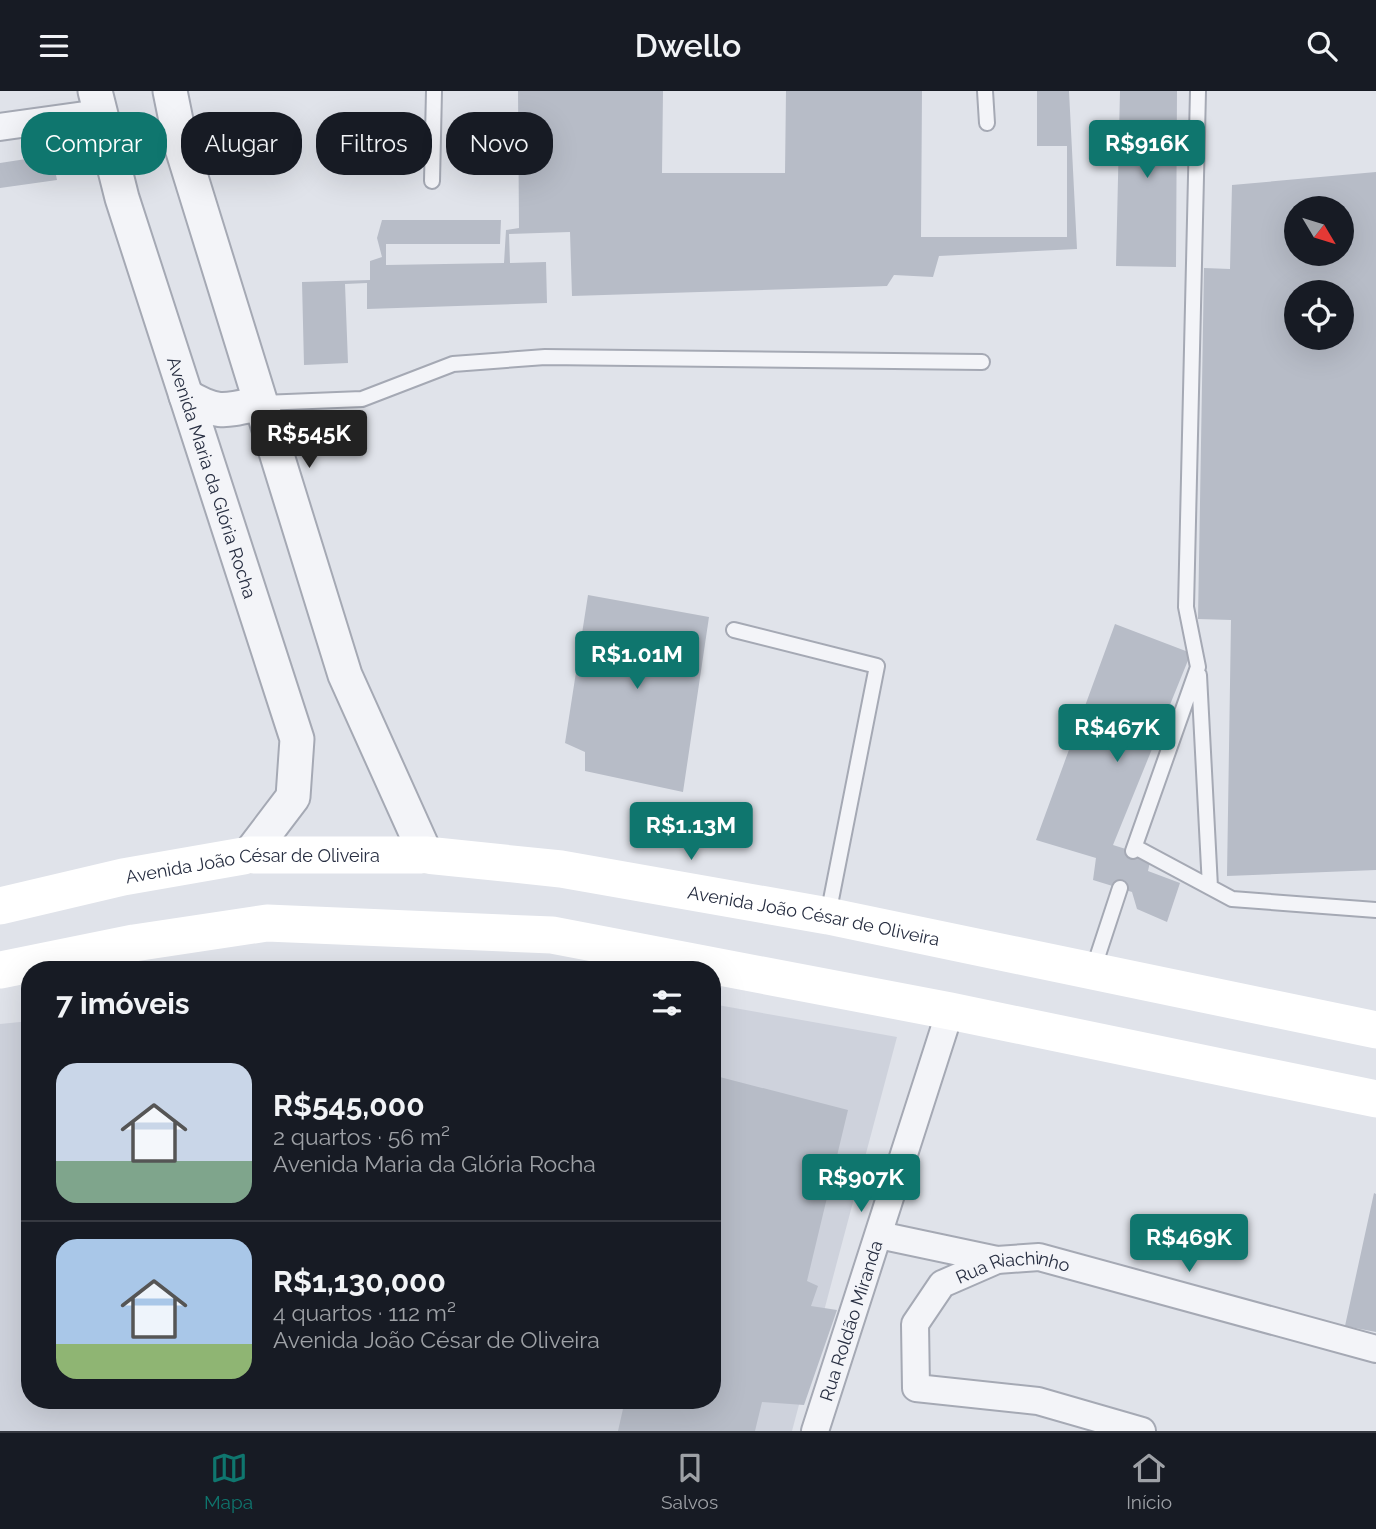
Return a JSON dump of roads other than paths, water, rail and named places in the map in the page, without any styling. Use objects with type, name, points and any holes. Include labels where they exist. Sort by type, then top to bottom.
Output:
[{"type":"main road","name":"Avenida João César de Oliveira","points":[[0,906],[123,877],[249,855],[426,855],[561,869],[828,916],[1376,1030]]},
{"type":"main road","points":[[45,961],[134,943],[267,923],[552,935],[688,961]]},
{"type":"main road","points":[[0,970],[21,966]]},
{"type":"main road","points":[[721,967],[950,1011],[1376,1099]]},
{"type":"street","points":[[170,91],[181,145],[345,675],[426,855]]},
{"type":"street","points":[[0,127],[97,102]]},
{"type":"street","name":"Avenida Maria da Glória Rocha","points":[[97,102],[122,198],[297,739],[293,797],[249,855]]},
{"type":"street","points":[[186,396],[206,408],[225,411],[260,403]]},
{"type":"street","name":"Rua Roldão Miranda","points":[[815,1431],[950,1011]]},
{"type":"street","points":[[879,1235],[997,1260]]},
{"type":"street","name":"Rua Riachinho","points":[[1142,1431],[1038,1401],[916,1388],[915,1324],[942,1284],[997,1260],[1039,1257],[1376,1349]]},
{"type":"lane","points":[[432,181],[434,91]]},
{"type":"lane","points":[[985,91],[987,123]]},
{"type":"lane","points":[[1198,91],[1186,607],[1198,667],[1210,887]]},
{"type":"lane","points":[[260,403],[362,398],[453,364],[545,357],[982,362]]},
{"type":"lane","points":[[734,630],[877,666],[828,916]]},
{"type":"lane","points":[[1198,667],[1134,849],[1232,899],[1376,910]]},
{"type":"lane","points":[[1092,971],[1120,888]]}]
